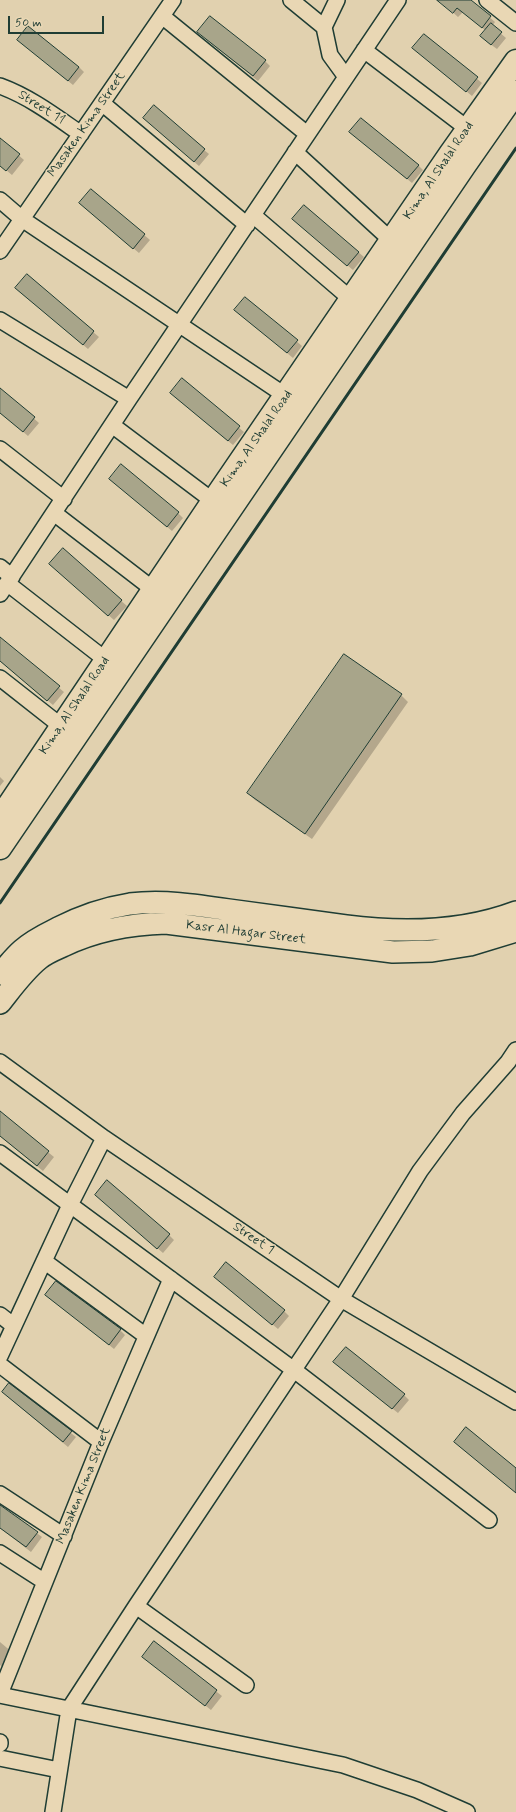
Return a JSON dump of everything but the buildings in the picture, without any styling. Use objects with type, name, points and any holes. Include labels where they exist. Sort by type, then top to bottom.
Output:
[{"type":"highway","name":"Kima, Al Shalal Road","points":[[0,848],[285,409],[352,300],[516,61]]},
{"type":"highway","name":"Kima, Al Shalal Road","points":[[0,818],[213,502],[285,409],[516,92]]},
{"type":"main road","name":"Kasr Al Hagar Street","points":[[0,974],[23,949],[48,933],[74,920],[101,910],[130,904],[159,902],[188,904],[386,930],[425,929],[464,925],[502,917],[516,912]]},
{"type":"main road","name":"Kasr Al Hagar Street","points":[[0,1003],[30,966],[46,954],[92,934],[117,927],[166,923],[393,952],[432,951],[470,945],[516,931]]},
{"type":"main road","points":[[46,954],[48,933]]},
{"type":"street","name":"Masaken Kima Street","points":[[0,251],[173,0]]},
{"type":"street","points":[[291,0],[324,27],[330,54],[346,77]]},
{"type":"street","points":[[324,27],[337,0]]},
{"type":"street","points":[[6,585],[129,399],[398,0]]},
{"type":"street","points":[[487,0],[516,23]]},
{"type":"street","points":[[162,16],[307,134]]},
{"type":"street","points":[[364,50],[468,129]]},
{"type":"street","name":"Street 11","points":[[0,86],[19,93],[47,110],[81,134]]},
{"type":"street","points":[[102,103],[352,300]]},
{"type":"street","points":[[295,152],[392,241]]},
{"type":"street","points":[[0,200],[22,219],[180,325],[285,409]]},
{"type":"street","points":[[0,320],[129,399]]},
{"type":"street","points":[[112,425],[213,502]]},
{"type":"street","points":[[0,449],[64,499]]},
{"type":"street","points":[[54,513],[154,590]]},
{"type":"street","points":[[0,567],[6,585],[106,660]]},
{"type":"street","points":[[0,678],[61,726]]},
{"type":"street","points":[[53,1812],[69,1710],[136,1606],[341,1299],[420,1170],[463,1113],[508,1062],[516,1050]]},
{"type":"street","name":"Street 1","points":[[0,1062],[104,1138],[341,1299],[516,1402]]},
{"type":"street","points":[[0,1356],[70,1204],[104,1138]]},
{"type":"street","points":[[0,1153],[294,1370],[489,1520]]},
{"type":"street","points":[[44,1261],[146,1336]]},
{"type":"street","name":"Masaken Kima Street","points":[[0,1695],[101,1442],[171,1279]]},
{"type":"street","points":[[0,1315],[14,1326]]},
{"type":"street","points":[[0,1365],[101,1442]]},
{"type":"street","points":[[0,1494],[64,1536]]},
{"type":"street","points":[[0,1553],[45,1582]]},
{"type":"street","points":[[136,1606],[246,1685]]},
{"type":"street","points":[[0,1695],[343,1765],[417,1790],[467,1812]]},
{"type":"street","points":[[0,1758],[59,1770]]},
{"type":"railway","points":[[0,903],[516,148]]}]
